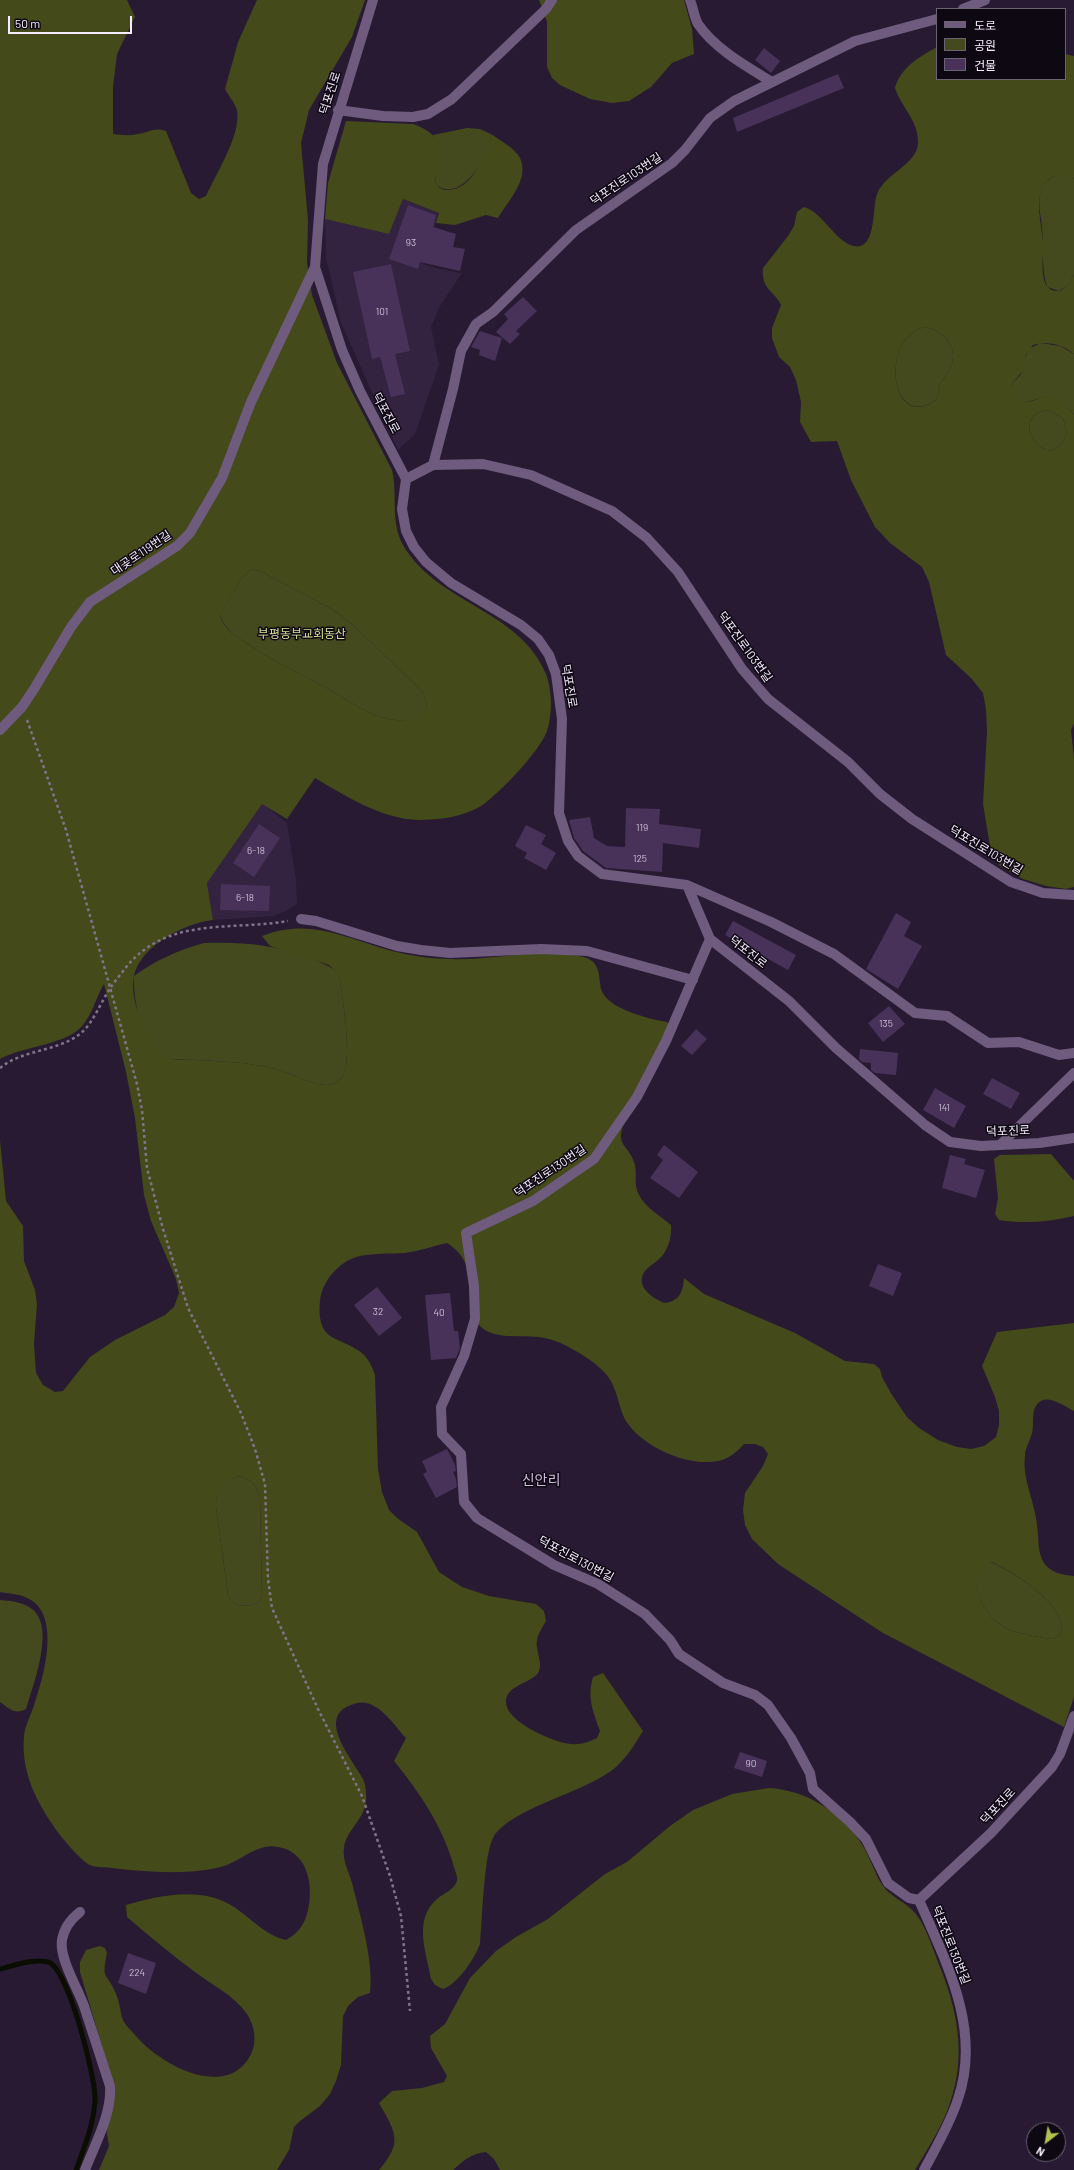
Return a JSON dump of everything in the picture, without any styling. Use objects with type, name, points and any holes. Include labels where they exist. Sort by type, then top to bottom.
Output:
[{"type":"street","name":"덕포진로","points":[[373,0],[338,110],[323,164],[315,267],[342,350],[360,391],[406,479],[402,509],[406,531],[414,547],[426,562],[451,583],[521,625],[538,639],[549,655],[556,674],[562,718],[559,812],[568,841],[578,856],[602,874],[687,886],[710,939],[789,1001],[836,1048],[925,1125],[950,1142],[981,1146],[1039,1143],[1074,1138]]},
{"type":"street","points":[[338,110],[390,117],[413,117],[428,114],[452,98],[546,9],[552,0]]},
{"type":"street","points":[[690,0],[698,23],[714,42],[748,67],[772,82]]},
{"type":"street","points":[[965,8],[985,0]]},
{"type":"street","name":"덕포진로103번길","points":[[433,465],[453,389],[461,351],[476,324],[493,312],[576,230],[672,163],[685,150],[710,118],[721,109],[855,41],[936,19]]},
{"type":"street","name":"대곶로119번길","points":[[0,730],[22,707],[43,676],[71,627],[85,607],[103,593],[177,546],[190,533],[198,522],[222,478],[251,402],[315,267]]},
{"type":"street","name":"덕포진로103번길","points":[[406,479],[433,465],[483,464],[531,475],[612,511],[647,538],[678,572],[742,669],[768,699],[848,762],[880,794],[912,819],[1011,882],[1044,892],[1074,895]]},
{"type":"street","points":[[687,886],[771,922],[834,954],[914,1013],[947,1016],[988,1043],[1019,1042],[1059,1055],[1074,1053]]},
{"type":"street","points":[[301,919],[316,920],[397,946],[421,950],[450,953],[541,949],[586,951],[693,980]]},
{"type":"street","name":"덕포진로130번길","points":[[710,939],[666,1041],[638,1097],[594,1159],[532,1201],[466,1233],[474,1286],[475,1318],[464,1356],[441,1406],[442,1434],[461,1454],[464,1502],[476,1518],[554,1565],[598,1584],[646,1614],[670,1640],[679,1654],[723,1683],[755,1695],[768,1705],[791,1738],[810,1773],[813,1789],[850,1822],[866,1839],[888,1883],[909,1898],[919,1900],[952,1977],[963,2013],[965,2035],[963,2079],[959,2098],[924,2170]]},
{"type":"street","points":[[1001,1144],[1074,1072]]},
{"type":"street","name":"덕포진로","points":[[919,1900],[991,1832],[1052,1767],[1063,1747],[1074,1716]]},
{"type":"street","points":[[80,1912],[71,1920],[65,1930],[62,1940],[63,1953],[83,2005],[110,2086],[110,2094],[103,2121],[85,2170]]},
{"type":"path","points":[[22,707],[66,830],[137,1084],[142,1110],[147,1168],[163,1229],[188,1308],[241,1413],[255,1449],[261,1471],[266,1501],[268,1579],[272,1608],[318,1709],[362,1796],[390,1876],[401,1916],[410,2011]]},
{"type":"path","points":[[0,1068],[14,1059],[75,1038],[89,1025],[110,989],[140,954],[156,942],[171,936],[204,927],[231,927],[301,919]]},
{"type":"shaded area","points":[[403,199],[439,213],[423,264],[439,269],[462,273],[440,306],[431,327],[439,365],[415,434],[398,450],[341,323],[326,257],[325,219],[389,234]]},
{"type":"shaded area","points":[[262,803],[287,823],[296,879],[297,904],[286,911],[273,916],[213,920],[207,883]]},
{"type":"green space","points":[[0,0],[127,0],[135,17],[117,54],[113,87],[113,134],[132,135],[155,130],[166,131],[191,193],[199,199],[206,196],[232,143],[237,121],[237,111],[225,89],[238,42],[257,0],[365,0],[352,37],[309,110],[301,143],[308,220],[307,262],[312,295],[337,363],[392,470],[394,479],[395,517],[399,536],[403,545],[418,565],[436,581],[498,620],[517,635],[534,652],[546,674],[550,687],[551,709],[549,724],[543,739],[518,772],[489,800],[467,813],[443,818],[419,820],[391,816],[364,805],[315,778],[287,819],[262,804],[207,883],[213,920],[190,926],[165,938],[145,955],[138,965],[133,982],[134,999],[143,1027],[155,1048],[163,1056],[169,1059],[223,1061],[264,1066],[314,1083],[329,1085],[342,1078],[346,1067],[346,1026],[339,974],[329,965],[270,946],[262,936],[278,931],[309,929],[339,934],[401,953],[443,959],[484,958],[534,953],[568,954],[584,957],[591,960],[595,964],[599,974],[600,985],[604,995],[609,1000],[632,1013],[667,1022],[672,1030],[624,1123],[621,1136],[623,1144],[635,1165],[636,1186],[641,1198],[650,1208],[671,1225],[671,1235],[667,1249],[657,1261],[645,1271],[642,1277],[643,1287],[650,1295],[665,1303],[674,1300],[682,1291],[684,1278],[704,1294],[795,1333],[845,1361],[874,1364],[880,1369],[882,1377],[892,1395],[907,1417],[919,1428],[938,1440],[957,1447],[971,1449],[984,1446],[996,1437],[999,1425],[999,1411],[995,1397],[982,1366],[997,1332],[1074,1323],[1074,1411],[1059,1403],[1047,1399],[1039,1403],[1034,1410],[1033,1429],[1025,1453],[1025,1473],[1036,1516],[1039,1549],[1042,1559],[1050,1569],[1062,1574],[1074,1576],[1074,1697],[1064,1727],[883,1633],[778,1564],[752,1539],[745,1525],[743,1510],[745,1493],[763,1466],[768,1454],[763,1447],[755,1444],[744,1444],[728,1457],[722,1460],[710,1462],[697,1462],[683,1459],[656,1448],[634,1431],[626,1421],[615,1389],[609,1377],[589,1359],[560,1343],[551,1340],[538,1337],[500,1335],[492,1333],[480,1326],[475,1317],[468,1270],[461,1256],[447,1243],[405,1253],[371,1254],[360,1256],[345,1262],[333,1273],[324,1286],[321,1294],[320,1316],[325,1331],[330,1336],[358,1350],[366,1357],[375,1375],[378,1469],[382,1492],[389,1510],[397,1518],[417,1532],[439,1572],[462,1587],[489,1596],[536,1604],[544,1611],[546,1621],[537,1640],[540,1669],[534,1677],[509,1692],[506,1703],[508,1710],[523,1724],[543,1736],[563,1743],[581,1744],[591,1741],[597,1738],[600,1731],[592,1704],[591,1685],[593,1677],[603,1673],[643,1731],[627,1755],[616,1767],[586,1785],[531,1809],[515,1818],[502,1827],[493,1838],[487,1858],[485,1873],[480,1944],[474,1957],[465,1970],[455,1982],[443,1989],[435,1985],[431,1979],[424,1947],[423,1926],[425,1916],[430,1907],[437,1899],[456,1884],[457,1876],[449,1852],[444,1838],[430,1811],[413,1785],[394,1761],[406,1738],[378,1708],[364,1703],[357,1703],[344,1709],[337,1717],[336,1726],[344,1749],[363,1779],[366,1802],[361,1816],[346,1841],[344,1857],[366,1938],[371,1980],[370,1993],[358,1997],[348,2006],[343,2016],[341,2065],[330,2094],[320,2106],[294,2127],[289,2150],[277,2170],[99,2170],[109,2146],[106,2128],[113,2083],[80,1972],[80,1962],[86,1950],[100,1946],[105,1948],[107,1953],[105,1973],[117,1997],[123,2020],[128,2028],[146,2046],[160,2057],[193,2073],[210,2077],[226,2075],[240,2068],[251,2054],[254,2044],[254,2034],[250,2019],[242,2007],[230,1996],[178,1959],[127,1917],[126,1905],[153,1898],[181,1894],[208,1896],[222,1900],[234,1907],[265,1931],[278,1938],[286,1940],[296,1933],[305,1920],[309,1904],[310,1886],[308,1876],[301,1860],[295,1854],[287,1850],[271,1846],[251,1852],[227,1865],[201,1871],[154,1872],[92,1866],[86,1863],[60,1835],[46,1815],[30,1783],[25,1760],[24,1736],[42,1678],[47,1648],[47,1633],[45,1620],[40,1608],[31,1600],[20,1595],[0,1592],[0,1140],[6,1201],[23,1226],[24,1261],[35,1290],[37,1304],[34,1344],[36,1373],[43,1385],[55,1392],[63,1391],[90,1357],[115,1340],[165,1315],[174,1307],[179,1293],[176,1279],[151,1221],[144,1195],[135,1118],[126,1072],[104,984],[92,1010],[83,1025],[76,1032],[56,1041],[20,1051],[0,1059]],"holes":[[[251,569],[260,571],[332,609],[353,625],[422,691],[426,700],[426,708],[423,713],[417,718],[406,721],[385,718],[366,711],[264,654],[242,641],[232,633],[220,616],[241,579]],[[238,1476],[253,1483],[260,1498],[262,1596],[258,1603],[244,1606],[233,1602],[228,1595],[216,1507],[217,1496],[221,1487],[232,1478]],[[991,1562],[1025,1581],[1038,1591],[1057,1613],[1062,1624],[1061,1634],[1053,1639],[1043,1638],[1010,1630],[1001,1625],[993,1618],[980,1599],[977,1589],[978,1579],[982,1569]]]},
{"type":"green space","points":[[539,0],[684,0],[692,29],[694,54],[672,63],[651,87],[629,101],[612,103],[590,99],[560,85],[552,78],[547,67],[547,22]]},
{"type":"green space","points":[[936,48],[936,80],[1066,80],[1066,54],[1074,56],[1074,179],[1062,175],[1057,175],[1051,178],[1045,183],[1041,190],[1039,207],[1043,242],[1043,275],[1046,285],[1052,290],[1060,291],[1067,286],[1074,275],[1074,354],[1055,344],[1044,343],[1033,345],[1026,354],[1025,368],[1011,385],[1014,396],[1022,402],[1030,402],[1051,396],[1058,398],[1074,414],[1074,723],[1071,730],[1074,759],[1074,887],[1066,889],[1046,886],[1023,879],[1000,866],[991,852],[983,804],[987,731],[986,709],[983,693],[971,678],[946,655],[929,582],[922,567],[890,543],[875,527],[851,480],[837,441],[811,442],[800,422],[801,402],[796,380],[790,367],[779,357],[772,338],[772,328],[781,305],[764,281],[763,268],[788,236],[794,226],[797,212],[804,207],[811,210],[841,239],[854,246],[861,246],[867,242],[870,235],[877,194],[881,187],[907,163],[916,151],[918,135],[916,128],[895,88],[901,75],[917,59]],"holes":[[[925,327],[932,329],[948,340],[953,352],[953,359],[950,369],[940,385],[936,400],[920,407],[908,404],[900,394],[896,379],[896,363],[901,347],[911,334]],[[1048,410],[1063,418],[1067,433],[1061,445],[1051,451],[1036,443],[1030,430],[1030,423],[1033,417],[1039,412]]]},
{"type":"green space","points":[[346,121],[413,124],[430,133],[436,138],[442,152],[442,160],[435,178],[438,187],[444,190],[456,188],[471,178],[481,161],[491,134],[518,154],[522,166],[520,182],[498,218],[486,215],[455,225],[436,223],[439,213],[403,199],[389,234],[325,219],[328,183]]},
{"type":"green space","points":[[467,128],[480,129],[491,134],[483,158],[479,166],[462,185],[451,189],[439,187],[435,178],[440,146],[433,135]]},
{"type":"green space","points":[[1056,175],[1067,175],[1074,179],[1074,275],[1067,286],[1059,291],[1047,287],[1045,280],[1039,204],[1042,187],[1047,181]]},
{"type":"green space","points":[[925,327],[938,332],[948,340],[953,352],[953,359],[950,369],[940,385],[936,400],[920,406],[908,403],[900,393],[896,379],[896,362],[901,347],[911,334]]},
{"type":"green space","points":[[1041,343],[1060,346],[1074,354],[1074,414],[1062,402],[1054,398],[1046,397],[1020,402],[1013,394],[1011,385],[1021,374],[1028,349]]},
{"type":"green space","points":[[1048,410],[1063,418],[1067,433],[1061,445],[1051,451],[1036,443],[1030,430],[1030,423],[1033,417],[1039,412]]},
{"type":"green space","name":"부평동부교회동산","points":[[251,569],[260,571],[332,609],[353,625],[422,691],[426,700],[426,708],[423,714],[414,720],[399,721],[366,711],[264,654],[242,641],[232,633],[225,625],[220,615],[241,579]]},
{"type":"green space","points":[[204,943],[244,944],[281,949],[320,962],[339,973],[347,1041],[346,1067],[340,1080],[327,1085],[314,1083],[264,1066],[223,1061],[169,1059],[158,1053],[152,1046],[142,1027],[136,1006],[134,976],[168,956]]},
{"type":"green space","points":[[1051,1154],[1074,1181],[1074,1216],[1036,1222],[999,1220],[995,1214],[998,1198],[994,1159],[1000,1155]]},
{"type":"green space","points":[[238,1476],[253,1483],[260,1498],[262,1596],[258,1603],[244,1606],[233,1602],[228,1595],[216,1507],[218,1491],[227,1481]]},
{"type":"green space","points":[[990,1562],[1000,1566],[1025,1581],[1049,1602],[1057,1613],[1062,1624],[1061,1634],[1053,1639],[1025,1634],[1010,1630],[993,1618],[980,1599],[977,1589],[977,1579],[981,1569]]},
{"type":"green space","points":[[0,1600],[26,1605],[35,1612],[42,1625],[43,1637],[40,1662],[26,1709],[22,1711],[9,1709],[0,1702]]},
{"type":"green space","points":[[769,1788],[796,1793],[809,1798],[833,1813],[853,1832],[864,1848],[883,1886],[919,1918],[926,1930],[945,1979],[955,2014],[958,2031],[958,2067],[955,2085],[947,2112],[915,2170],[500,2170],[494,2159],[486,2152],[472,2156],[453,2170],[379,2170],[392,2152],[394,2137],[390,2122],[379,2103],[392,2091],[422,2088],[444,2082],[447,2076],[431,2048],[430,2036],[445,2024],[470,1978],[496,1951],[516,1937],[548,1919],[605,1874],[627,1862],[670,1826],[693,1810],[732,1794]]},
{"type":"building","points":[[764,48],[780,61],[771,73],[755,60]]},
{"type":"building","points":[[838,74],[844,88],[737,132],[733,118]]},
{"type":"building","points":[[408,205],[436,215],[433,227],[456,234],[453,247],[465,249],[460,271],[420,262],[418,269],[389,259]]},
{"type":"building","points":[[391,264],[410,351],[395,354],[405,394],[391,397],[380,357],[372,359],[353,272]]},
{"type":"building","points":[[523,297],[537,311],[516,331],[520,334],[510,344],[496,332],[508,319],[504,314]]},
{"type":"building","points":[[480,331],[502,338],[495,361],[479,355],[480,350],[471,347]]},
{"type":"building","points":[[626,808],[660,809],[659,824],[701,829],[699,848],[663,843],[662,872],[606,868],[583,851],[574,838],[569,820],[590,817],[594,838],[607,846],[625,847]]},
{"type":"building","points":[[259,824],[280,838],[254,877],[233,863]]},
{"type":"building","points":[[526,825],[546,835],[541,844],[556,853],[546,870],[524,858],[527,853],[515,846]]},
{"type":"building","points":[[221,884],[270,886],[269,911],[220,910]]},
{"type":"building","points":[[896,913],[911,922],[904,936],[922,946],[898,989],[866,969]]},
{"type":"building","points":[[733,921],[796,955],[788,970],[725,935]]},
{"type":"building","points":[[889,1006],[905,1024],[883,1042],[868,1023]]},
{"type":"building","points":[[696,1029],[707,1039],[692,1055],[681,1046]]},
{"type":"building","points":[[860,1049],[898,1053],[896,1075],[875,1073],[871,1070],[871,1063],[862,1062],[859,1059]]},
{"type":"building","points":[[992,1078],[1020,1093],[1011,1109],[983,1094]]},
{"type":"building","points":[[935,1088],[966,1106],[954,1128],[923,1110]]},
{"type":"building","points":[[664,1145],[698,1172],[679,1198],[650,1178],[663,1160],[657,1155]]},
{"type":"building","points":[[950,1155],[966,1159],[964,1164],[985,1170],[976,1198],[942,1188]]},
{"type":"building","points":[[878,1264],[902,1273],[893,1296],[869,1286]]},
{"type":"building","points":[[377,1287],[402,1318],[379,1336],[354,1305]]},
{"type":"building","points":[[450,1293],[454,1331],[458,1331],[460,1348],[456,1358],[431,1360],[425,1295]]},
{"type":"building","points":[[447,1449],[455,1465],[456,1471],[453,1472],[457,1487],[436,1498],[423,1474],[427,1472],[422,1461]]},
{"type":"building","points":[[740,1752],[767,1761],[762,1777],[734,1768]]},
{"type":"building","points":[[128,1953],[156,1963],[146,1994],[118,1983]]},
{"type":"waterway","points":[[0,1969],[36,1961],[48,1962],[56,1968],[72,2002],[86,2048],[95,2100],[91,2127],[76,2170]]},
{"type":"district","name":"신안리","points":[[541,1480]]}]
